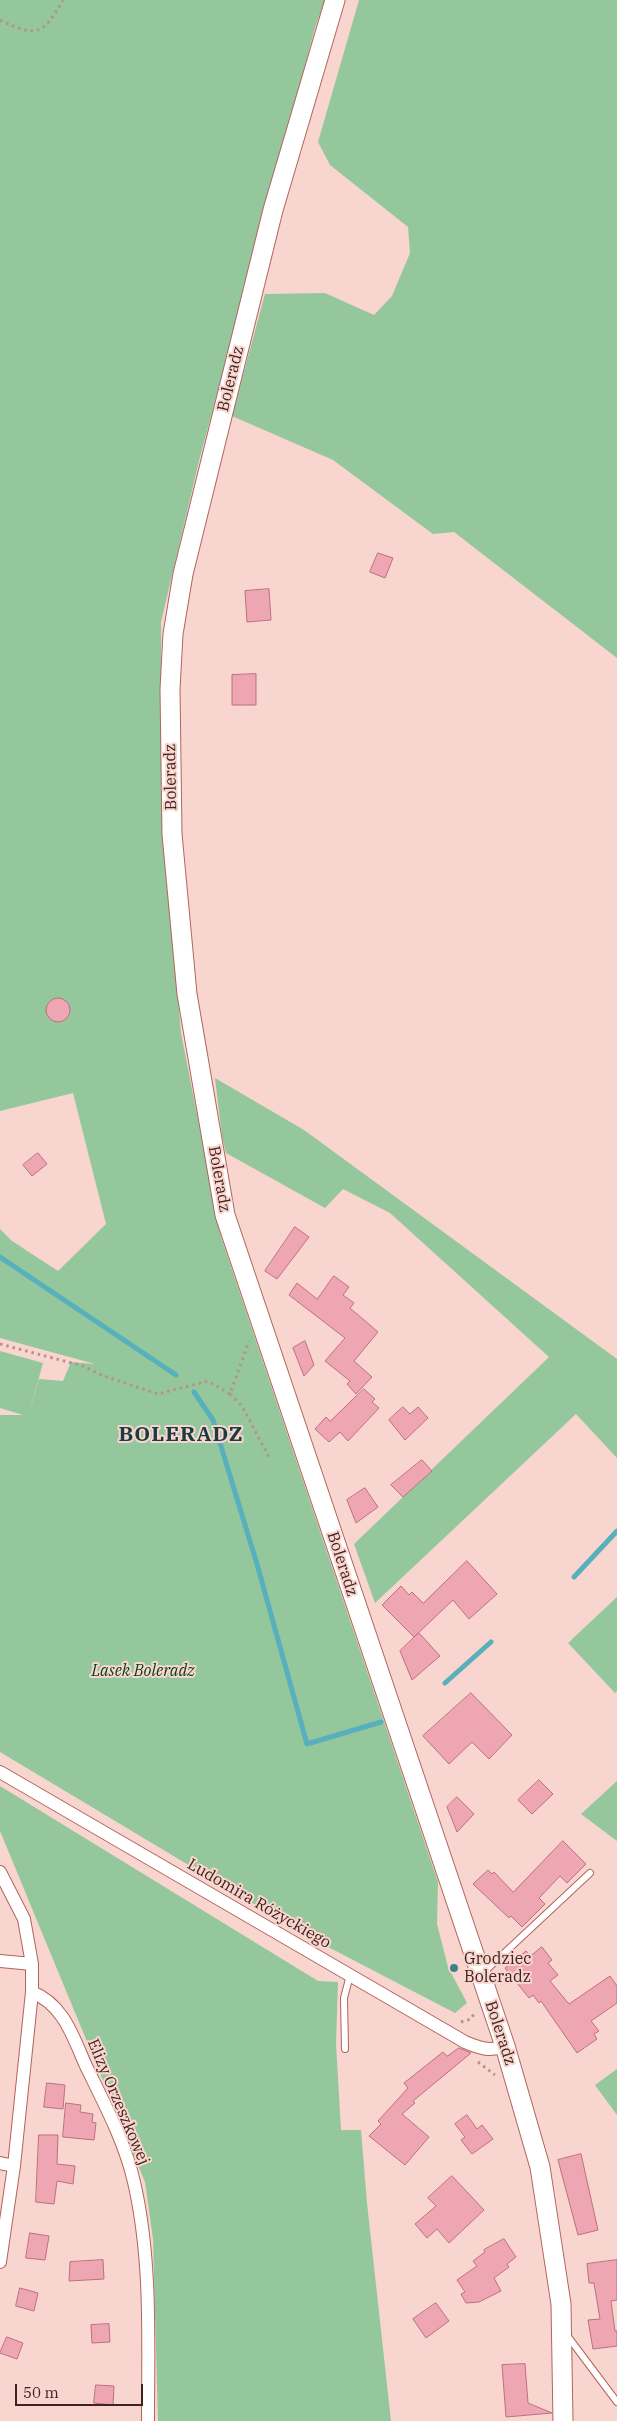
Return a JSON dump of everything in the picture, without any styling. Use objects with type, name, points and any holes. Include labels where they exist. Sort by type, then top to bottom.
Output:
[{"type":"street","name":"Boleradz","points":[[336,0],[273,210],[183,574],[173,634],[170,689],[172,834],[187,994],[225,1216],[505,2046],[540,2167],[561,2304],[563,2329],[562,2421]]},
{"type":"street","name":"Ludomira Różyckiego","points":[[0,1772],[465,2042],[481,2049],[496,2050],[505,2046]]},
{"type":"street","points":[[0,1872],[24,1919],[32,1964],[32,1992],[14,2166],[0,2262]]},
{"type":"street","points":[[0,1961],[32,1964]]},
{"type":"street","name":"Elizy Orzeszkowej","points":[[32,1992],[46,1998],[62,2014],[117,2132],[134,2182],[148,2287],[148,2421]]},
{"type":"street","points":[[0,2163],[14,2166]]},
{"type":"lane","points":[[481,1975],[590,1873]]},
{"type":"lane","points":[[345,2049],[344,1998],[350,1975]]},
{"type":"lane","points":[[563,2329],[617,2402]]},
{"type":"path","points":[[0,20],[22,31],[39,30],[50,23],[63,0]]},
{"type":"path","points":[[230,1394],[252,1333],[263,1330]]},
{"type":"path","points":[[0,1344],[83,1366],[104,1376],[158,1394],[208,1381],[230,1394],[242,1406],[270,1459]]},
{"type":"path","points":[[474,2060],[500,2080]]},
{"type":"green space","name":"Lasek Boleradz","points":[[0,0],[325,0],[315,28],[199,461],[161,622],[162,822],[181,1033],[221,1237],[438,1882],[437,1924],[448,1967],[467,2003],[455,2013],[307,1936],[0,1752],[0,1415],[23,1415],[0,1408],[0,1351],[43,1363],[28,1417],[39,1379],[63,1381],[71,1362],[95,1364],[0,1338],[0,1229],[12,1241],[58,1271],[106,1224],[73,1093],[0,1111]]},
{"type":"green space","points":[[359,0],[617,0],[617,658],[454,532],[433,534],[333,460],[232,416],[265,294],[325,293],[374,315],[392,296],[410,253],[408,227],[330,165],[318,142]]},
{"type":"green space","points":[[215,1078],[304,1130],[617,1359],[617,1458],[576,1414],[375,1603],[354,1544],[549,1357],[390,1213],[343,1189],[325,1208],[226,1153]]},
{"type":"green space","points":[[617,1597],[617,1691],[615,1693],[568,1643]]},
{"type":"green space","points":[[617,1781],[617,1841],[581,1814]]},
{"type":"green space","points":[[0,1786],[318,1981],[338,1982],[336,2044],[341,2130],[361,2130],[367,2203],[391,2421],[158,2421],[153,2239],[145,2182],[0,1831]]},
{"type":"green space","points":[[617,2069],[617,2115],[595,2085]]},
{"type":"building","points":[[378,553],[393,558],[385,578],[370,572]]},
{"type":"building","points":[[269,589],[271,620],[247,622],[245,591]]},
{"type":"building","points":[[256,674],[256,705],[232,705],[232,675]]},
{"type":"building","points":[[58,998],[67,1001],[70,1010],[67,1019],[58,1022],[49,1019],[46,1010],[49,1001]]},
{"type":"building","points":[[38,1153],[47,1164],[32,1176],[23,1165]]},
{"type":"building","points":[[295,1227],[309,1237],[277,1279],[265,1271]]},
{"type":"building","points":[[334,1276],[349,1287],[343,1295],[354,1303],[350,1308],[378,1332],[354,1361],[372,1377],[356,1394],[347,1384],[350,1381],[325,1361],[345,1338],[289,1295],[297,1283],[317,1299]]},
{"type":"building","points":[[305,1341],[314,1365],[304,1376],[293,1348]]},
{"type":"building","points":[[364,1389],[375,1399],[372,1402],[379,1408],[348,1441],[340,1432],[329,1442],[315,1429],[326,1417],[330,1421]]},
{"type":"building","points":[[403,1407],[410,1414],[418,1407],[428,1418],[405,1440],[389,1420]]},
{"type":"building","points":[[422,1460],[432,1471],[403,1497],[391,1485]]},
{"type":"building","points":[[365,1488],[378,1507],[356,1523],[347,1500]]},
{"type":"building","points":[[467,1561],[497,1594],[469,1619],[453,1600],[414,1637],[382,1605],[401,1586],[409,1595],[412,1592],[423,1603]]},
{"type":"building","points":[[419,1633],[440,1656],[412,1680],[400,1651]]},
{"type":"building","points":[[471,1693],[512,1735],[489,1759],[472,1742],[449,1764],[423,1736]]},
{"type":"building","points":[[539,1780],[553,1794],[532,1814],[518,1800]]},
{"type":"building","points":[[457,1797],[474,1814],[457,1832],[447,1807]]},
{"type":"building","points":[[563,1841],[586,1864],[567,1883],[560,1876],[539,1898],[545,1904],[522,1927],[511,1916],[509,1918],[473,1884],[488,1870],[492,1874],[494,1872],[513,1892]]},
{"type":"building","points":[[542,1947],[552,1960],[548,1963],[558,1975],[550,1981],[569,2004],[610,1976],[617,1986],[617,2003],[591,2021],[599,2031],[594,2034],[597,2039],[577,2053],[541,2001],[539,2003],[533,1995],[529,1998],[505,1968],[526,1951],[530,1956]]},
{"type":"building","points":[[459,2048],[471,2053],[413,2101],[415,2103],[402,2114],[429,2137],[405,2165],[369,2136],[381,2124],[378,2121],[408,2088],[404,2083],[443,2052],[447,2056]]},
{"type":"building","points":[[47,2083],[65,2085],[63,2109],[44,2107]]},
{"type":"building","points":[[66,2103],[81,2105],[80,2112],[93,2114],[92,2122],[96,2123],[94,2140],[63,2137]]},
{"type":"building","points":[[467,2115],[477,2129],[482,2125],[493,2139],[472,2154],[461,2140],[465,2137],[455,2124]]},
{"type":"building","points":[[39,2135],[58,2135],[57,2164],[75,2166],[73,2184],[57,2181],[54,2204],[36,2202]]},
{"type":"building","points":[[581,2154],[598,2230],[578,2235],[558,2160]]},
{"type":"building","points":[[452,2176],[484,2210],[449,2243],[437,2229],[427,2238],[415,2224],[436,2206],[428,2198]]},
{"type":"building","points":[[30,2233],[49,2236],[45,2260],[26,2258]]},
{"type":"building","points":[[504,2239],[516,2257],[507,2264],[509,2267],[494,2278],[501,2291],[479,2302],[466,2303],[461,2294],[465,2292],[457,2280],[477,2266],[473,2261],[485,2252],[484,2250]]},
{"type":"building","points":[[103,2260],[104,2279],[69,2281],[70,2262]]},
{"type":"building","points":[[617,2260],[617,2300],[611,2301],[615,2331],[617,2331],[617,2346],[593,2349],[588,2320],[600,2319],[594,2283],[589,2283],[587,2264]]},
{"type":"building","points":[[20,2288],[38,2293],[34,2311],[16,2306]]},
{"type":"building","points":[[436,2303],[449,2321],[426,2338],[413,2319]]},
{"type":"building","points":[[109,2324],[110,2342],[92,2343],[91,2325]]},
{"type":"building","points":[[7,2337],[23,2343],[17,2359],[0,2353]]},
{"type":"building","points":[[525,2364],[528,2403],[552,2413],[506,2417],[502,2365]]},
{"type":"building","points":[[96,2385],[114,2386],[113,2405],[94,2403]]},
{"type":"waterway","points":[[0,1257],[176,1375]]},
{"type":"waterway","points":[[194,1392],[213,1420],[257,1564],[307,1744],[381,1722]]},
{"type":"waterway","points":[[574,1577],[617,1531]]},
{"type":"waterway","points":[[445,1683],[491,1642]]},
{"type":"place","name":"Grodziec Boleradz","points":[[454,1968]]},
{"type":"district","name":"BOLERADZ","points":[[181,1435]]}]
